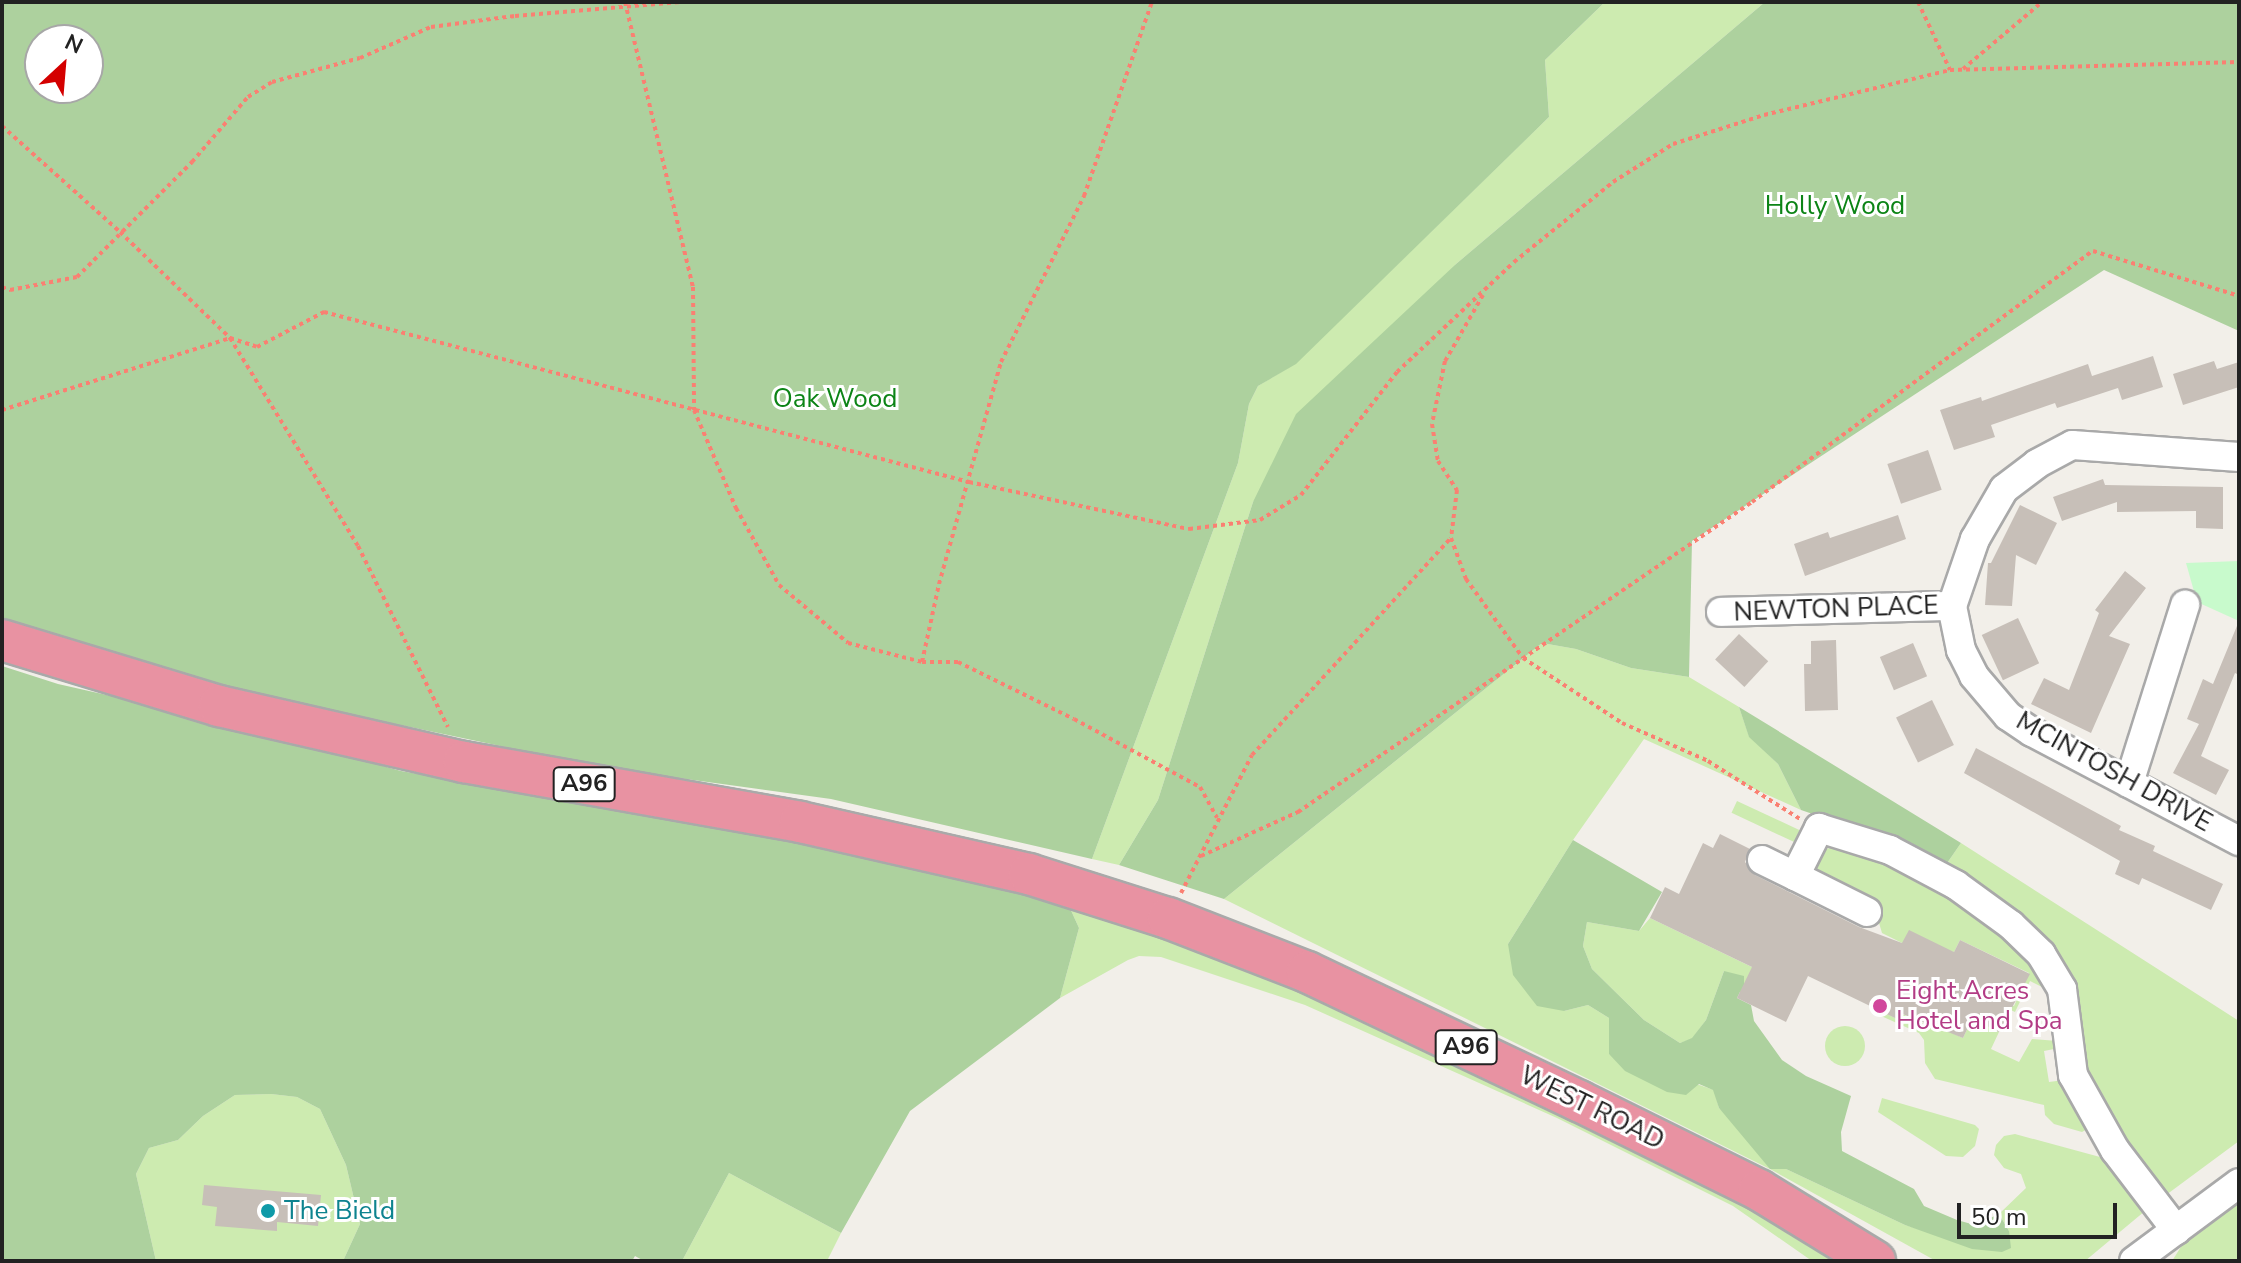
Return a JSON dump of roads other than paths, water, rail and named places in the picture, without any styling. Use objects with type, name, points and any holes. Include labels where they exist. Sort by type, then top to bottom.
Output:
[{"type":"highway","name":"WEST ROAD","points":[[2,640],[219,706],[464,762],[800,822],[1029,874],[1168,918],[1307,972],[1579,1101],[1759,1190],[1875,1261]]},
{"type":"street","points":[[1952,606],[1975,539],[2004,489],[2037,464],[2072,445],[2239,457]]},
{"type":"street","points":[[2129,783],[2185,605]]},
{"type":"street","name":"NEWTON PLACE","points":[[1721,612],[1952,606]]},
{"type":"street","name":"MCINTOSH DRIVE","points":[[1952,606],[1961,650],[1974,676],[2008,716],[2239,841]]},
{"type":"street","points":[[1795,876],[1810,824],[1890,850],[1956,885],[2011,925],[2041,954],[2062,989],[2073,1075],[2162,1244]]},
{"type":"street","points":[[1762,860],[1867,912]]},
{"type":"street","points":[[2134,1261],[2162,1244],[2239,1183]]},
{"type":"place","name":"Eight Acres Hotel and Spa","points":[[1880,1006]]},
{"type":"place","name":"The Bield","points":[[268,1211]]},
{"type":"park label","name":"Holly Wood","points":[[1835,206]]},
{"type":"park label","name":"Oak Wood","points":[[835,399]]}]
